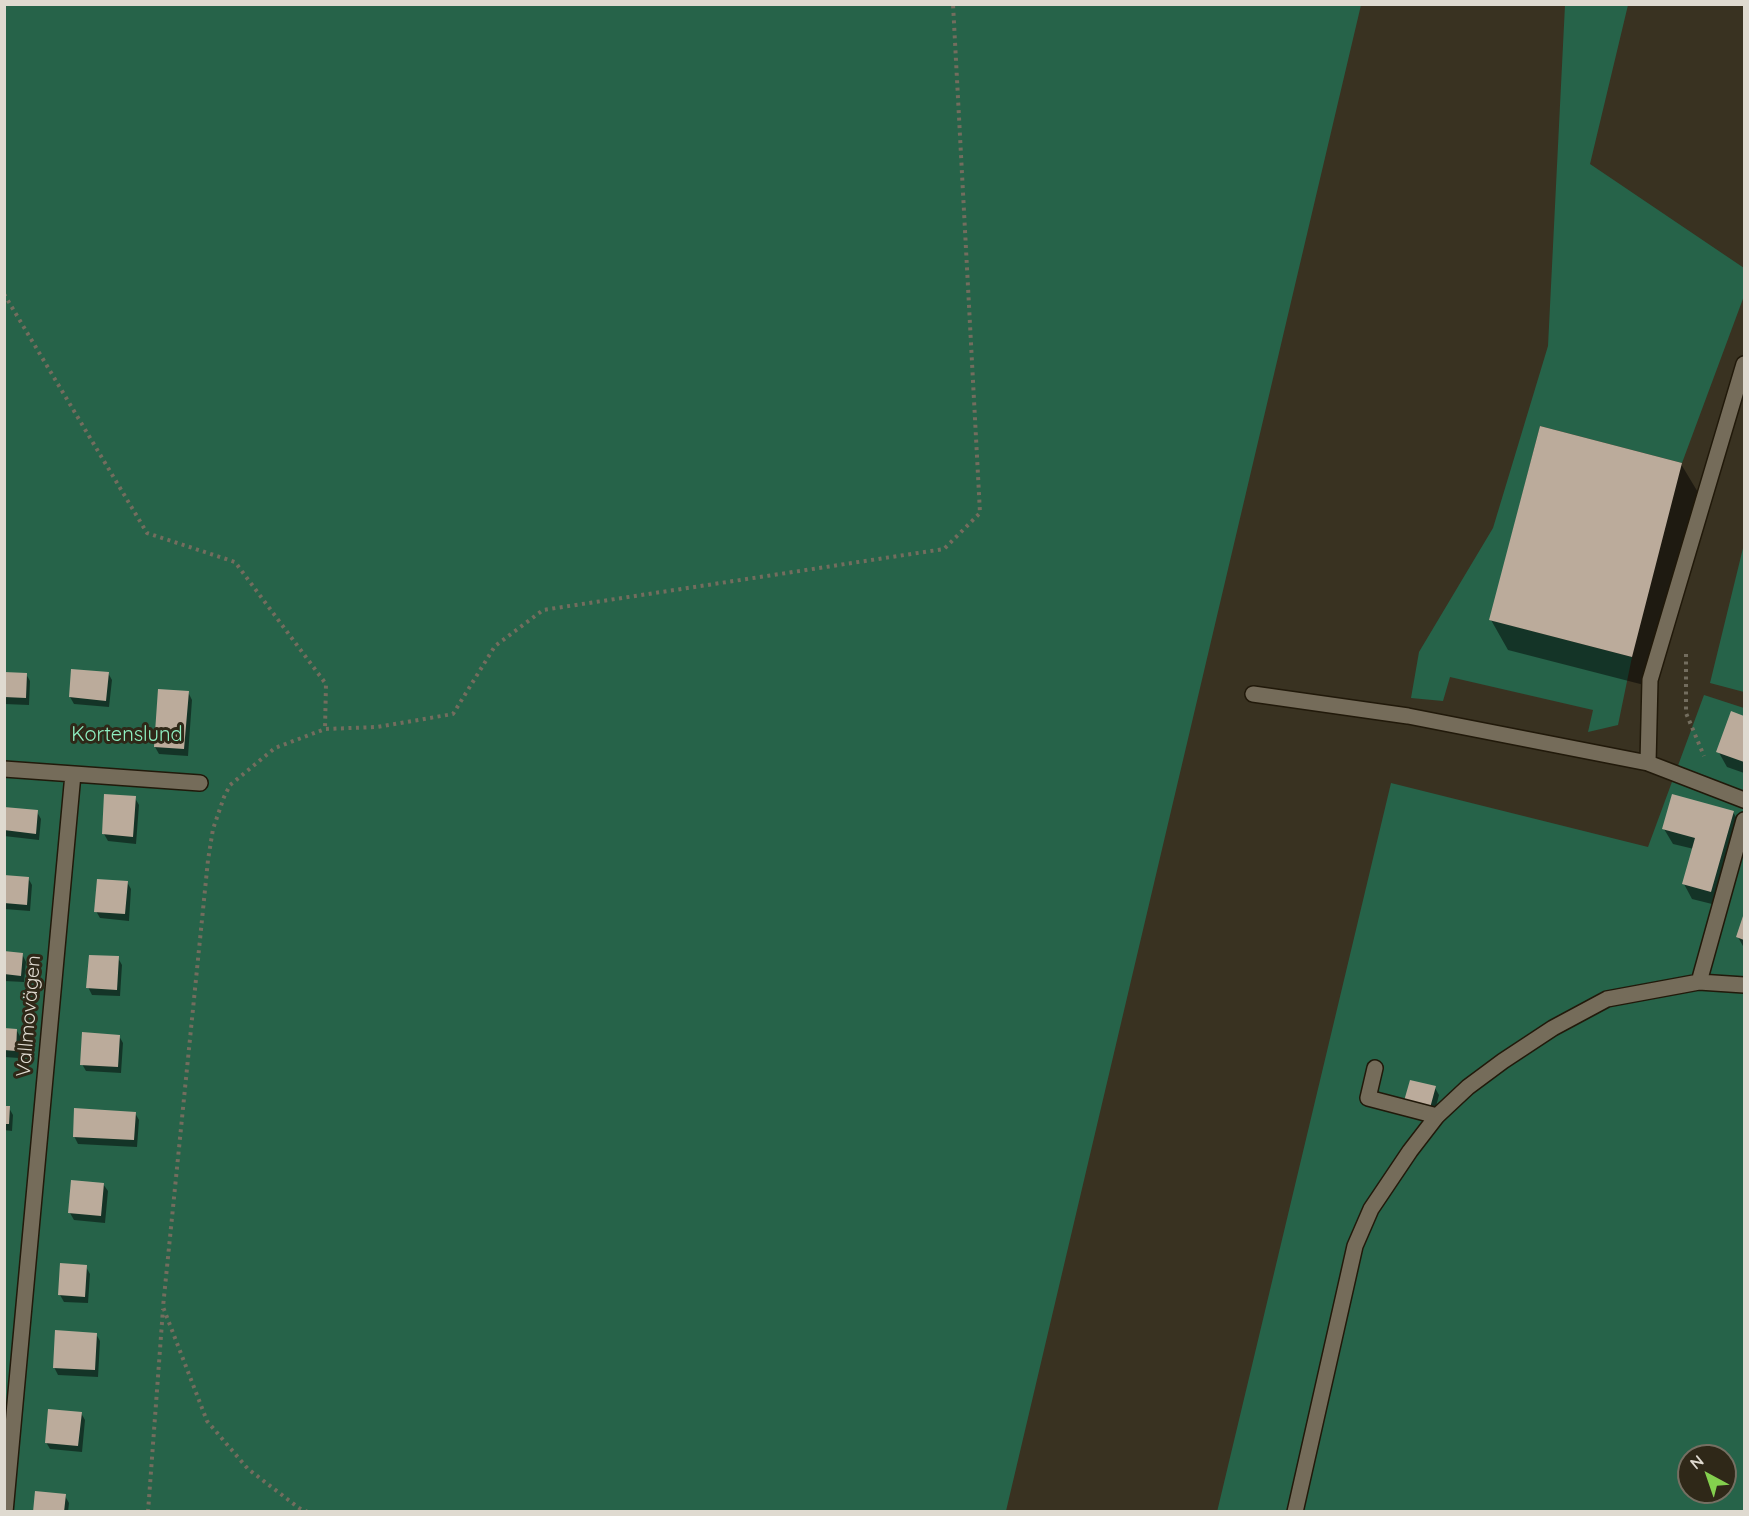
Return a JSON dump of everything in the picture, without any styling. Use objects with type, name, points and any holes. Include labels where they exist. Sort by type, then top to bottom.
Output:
[{"type":"street","points":[[1648,763],[1650,680],[1744,364]]},
{"type":"street","points":[[1253,694],[1408,716],[1648,763],[1744,800]]},
{"type":"street","points":[[4,769],[200,783]]},
{"type":"street","name":"Vallmovägen","points":[[5,1512],[7,1451],[73,774]]},
{"type":"street","points":[[1699,981],[1744,820]]},
{"type":"street","points":[[1295,1512],[1355,1246],[1371,1209],[1437,1116],[1468,1087],[1503,1061],[1553,1028],[1608,999],[1699,981],[1744,985]]},
{"type":"street","points":[[1375,1068],[1368,1098],[1437,1116]]},
{"type":"path","points":[[148,1512],[163,1307],[213,829],[230,785],[275,748],[325,729],[377,727],[453,714],[495,646],[543,610],[944,549],[980,513],[953,4]]},
{"type":"path","points":[[4,294],[147,533],[235,562],[326,684],[325,729]]},
{"type":"path","points":[[1687,643],[1686,713],[1699,747],[1726,793]]},
{"type":"path","points":[[163,1307],[207,1421],[248,1469],[299,1508],[308,1512]]},
{"type":"green space","name":"Kortenslund","points":[[5,5],[1361,5],[1006,1511],[5,1512]]},
{"type":"green space","points":[[1565,5],[1628,5],[1590,164],[1744,268],[1744,296],[1682,463],[1540,426],[1490,620],[1632,657],[1618,725],[1588,732],[1593,710],[1450,677],[1443,701],[1411,698],[1419,652],[1493,528],[1548,346]]},
{"type":"green space","points":[[1744,544],[1744,692],[1710,683]]},
{"type":"green space","points":[[1704,695],[1744,708],[1744,1511],[1217,1512],[1391,783],[1648,847]]},
{"type":"building","points":[[1540,426],[1682,463],[1632,657],[1489,620]]},
{"type":"building","points":[[71,669],[109,672],[106,701],[69,697]]},
{"type":"building","points":[[4,672],[27,673],[26,698],[4,697]]},
{"type":"building","points":[[158,689],[189,691],[184,749],[154,747]]},
{"type":"building","points":[[1731,711],[1744,716],[1744,762],[1716,752]]},
{"type":"building","points":[[104,794],[136,796],[133,837],[102,834]]},
{"type":"building","points":[[1672,794],[1734,811],[1711,892],[1682,884],[1695,838],[1662,829]]},
{"type":"building","points":[[4,807],[38,810],[36,834],[4,830]]},
{"type":"building","points":[[4,875],[29,877],[27,905],[4,903]]},
{"type":"building","points":[[97,879],[128,881],[125,914],[94,912]]},
{"type":"building","points":[[1744,913],[1744,940],[1736,937]]},
{"type":"building","points":[[4,951],[23,953],[21,976],[4,974]]},
{"type":"building","points":[[89,955],[119,956],[117,990],[86,988]]},
{"type":"building","points":[[4,1028],[17,1029],[16,1051],[4,1050]]},
{"type":"building","points":[[82,1032],[120,1035],[118,1067],[80,1065]]},
{"type":"building","points":[[1410,1080],[1436,1086],[1430,1108],[1404,1101]]},
{"type":"building","points":[[4,1106],[10,1106],[9,1124],[4,1124]]},
{"type":"building","points":[[74,1108],[136,1112],[134,1140],[73,1137]]},
{"type":"building","points":[[71,1180],[104,1183],[101,1216],[68,1213]]},
{"type":"building","points":[[60,1263],[87,1265],[85,1297],[58,1295]]},
{"type":"building","points":[[55,1330],[97,1333],[95,1370],[53,1368]]},
{"type":"building","points":[[48,1409],[82,1412],[78,1446],[45,1443]]},
{"type":"building","points":[[35,1491],[66,1494],[64,1512],[33,1512]]}]
